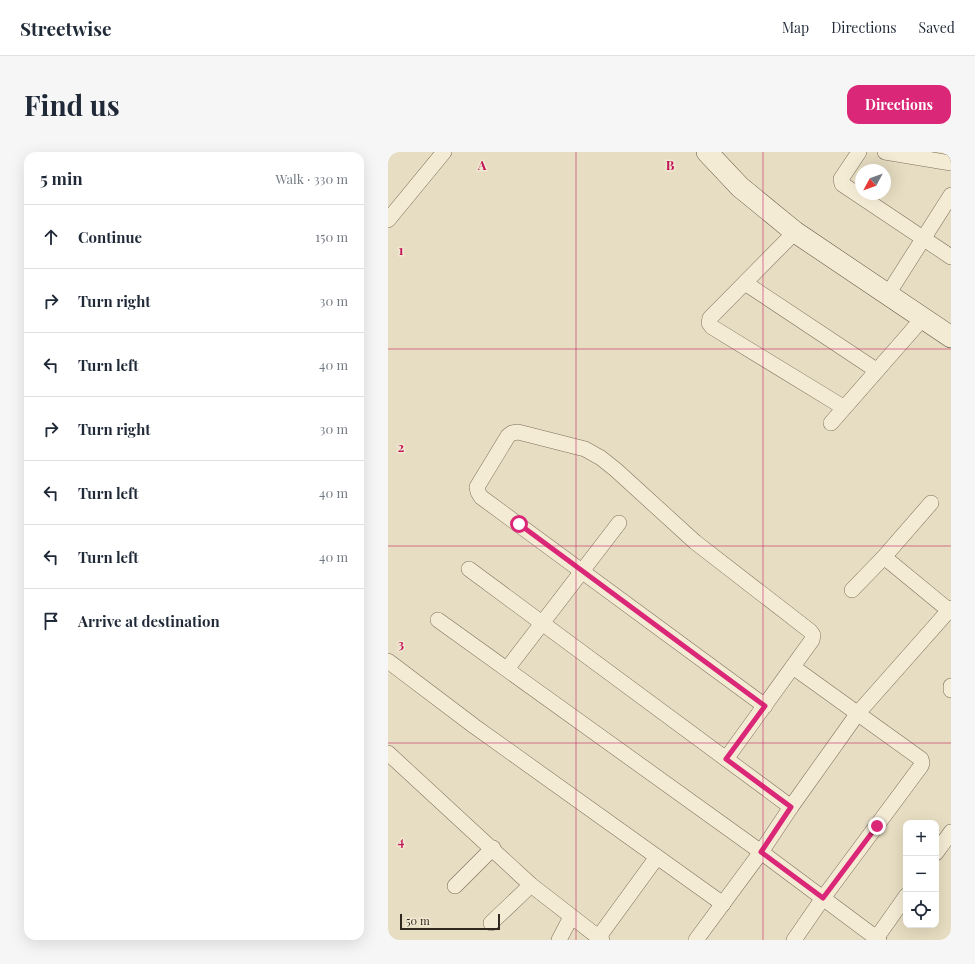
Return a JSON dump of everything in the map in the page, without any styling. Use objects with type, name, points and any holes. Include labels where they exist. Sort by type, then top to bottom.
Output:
[{"type":"street","points":[[388,220],[444,152]]},
{"type":"street","points":[[707,152],[740,186],[795,232],[951,336]]},
{"type":"street","points":[[859,152],[844,173],[841,179],[842,184],[951,257]]},
{"type":"street","points":[[885,152],[951,163]]},
{"type":"street","points":[[888,294],[951,195]]},
{"type":"street","points":[[795,232],[710,318],[709,323],[712,327],[844,407]]},
{"type":"street","points":[[745,283],[876,370]]},
{"type":"street","points":[[831,423],[923,318]]},
{"type":"street","points":[[726,759],[765,706],[812,640],[813,635],[810,631],[714,558],[601,458],[585,449],[518,432],[512,433],[508,436],[477,487],[481,496],[765,706]]},
{"type":"street","points":[[852,590],[884,557],[931,503]]},
{"type":"street","points":[[507,669],[619,523]]},
{"type":"street","points":[[696,940],[761,852],[858,713],[950,610],[884,557]]},
{"type":"street","points":[[469,569],[791,807]]},
{"type":"street","points":[[438,620],[761,852],[877,939],[903,900]]},
{"type":"street","points":[[388,661],[474,726],[723,904]]},
{"type":"street","points":[[793,667],[921,759],[922,763],[794,940]]},
{"type":"street","points":[[388,753],[493,848],[531,885],[600,939],[657,856]]},
{"type":"street","points":[[939,849],[951,832]]},
{"type":"street","points":[[455,886],[493,848]]},
{"type":"street","points":[[491,923],[531,885]]},
{"type":"street","points":[[559,940],[571,917]]},
{"type":"route","points":[[519,524],[765,706],[726,759],[791,807],[761,852],[823,898],[877,826]]}]
